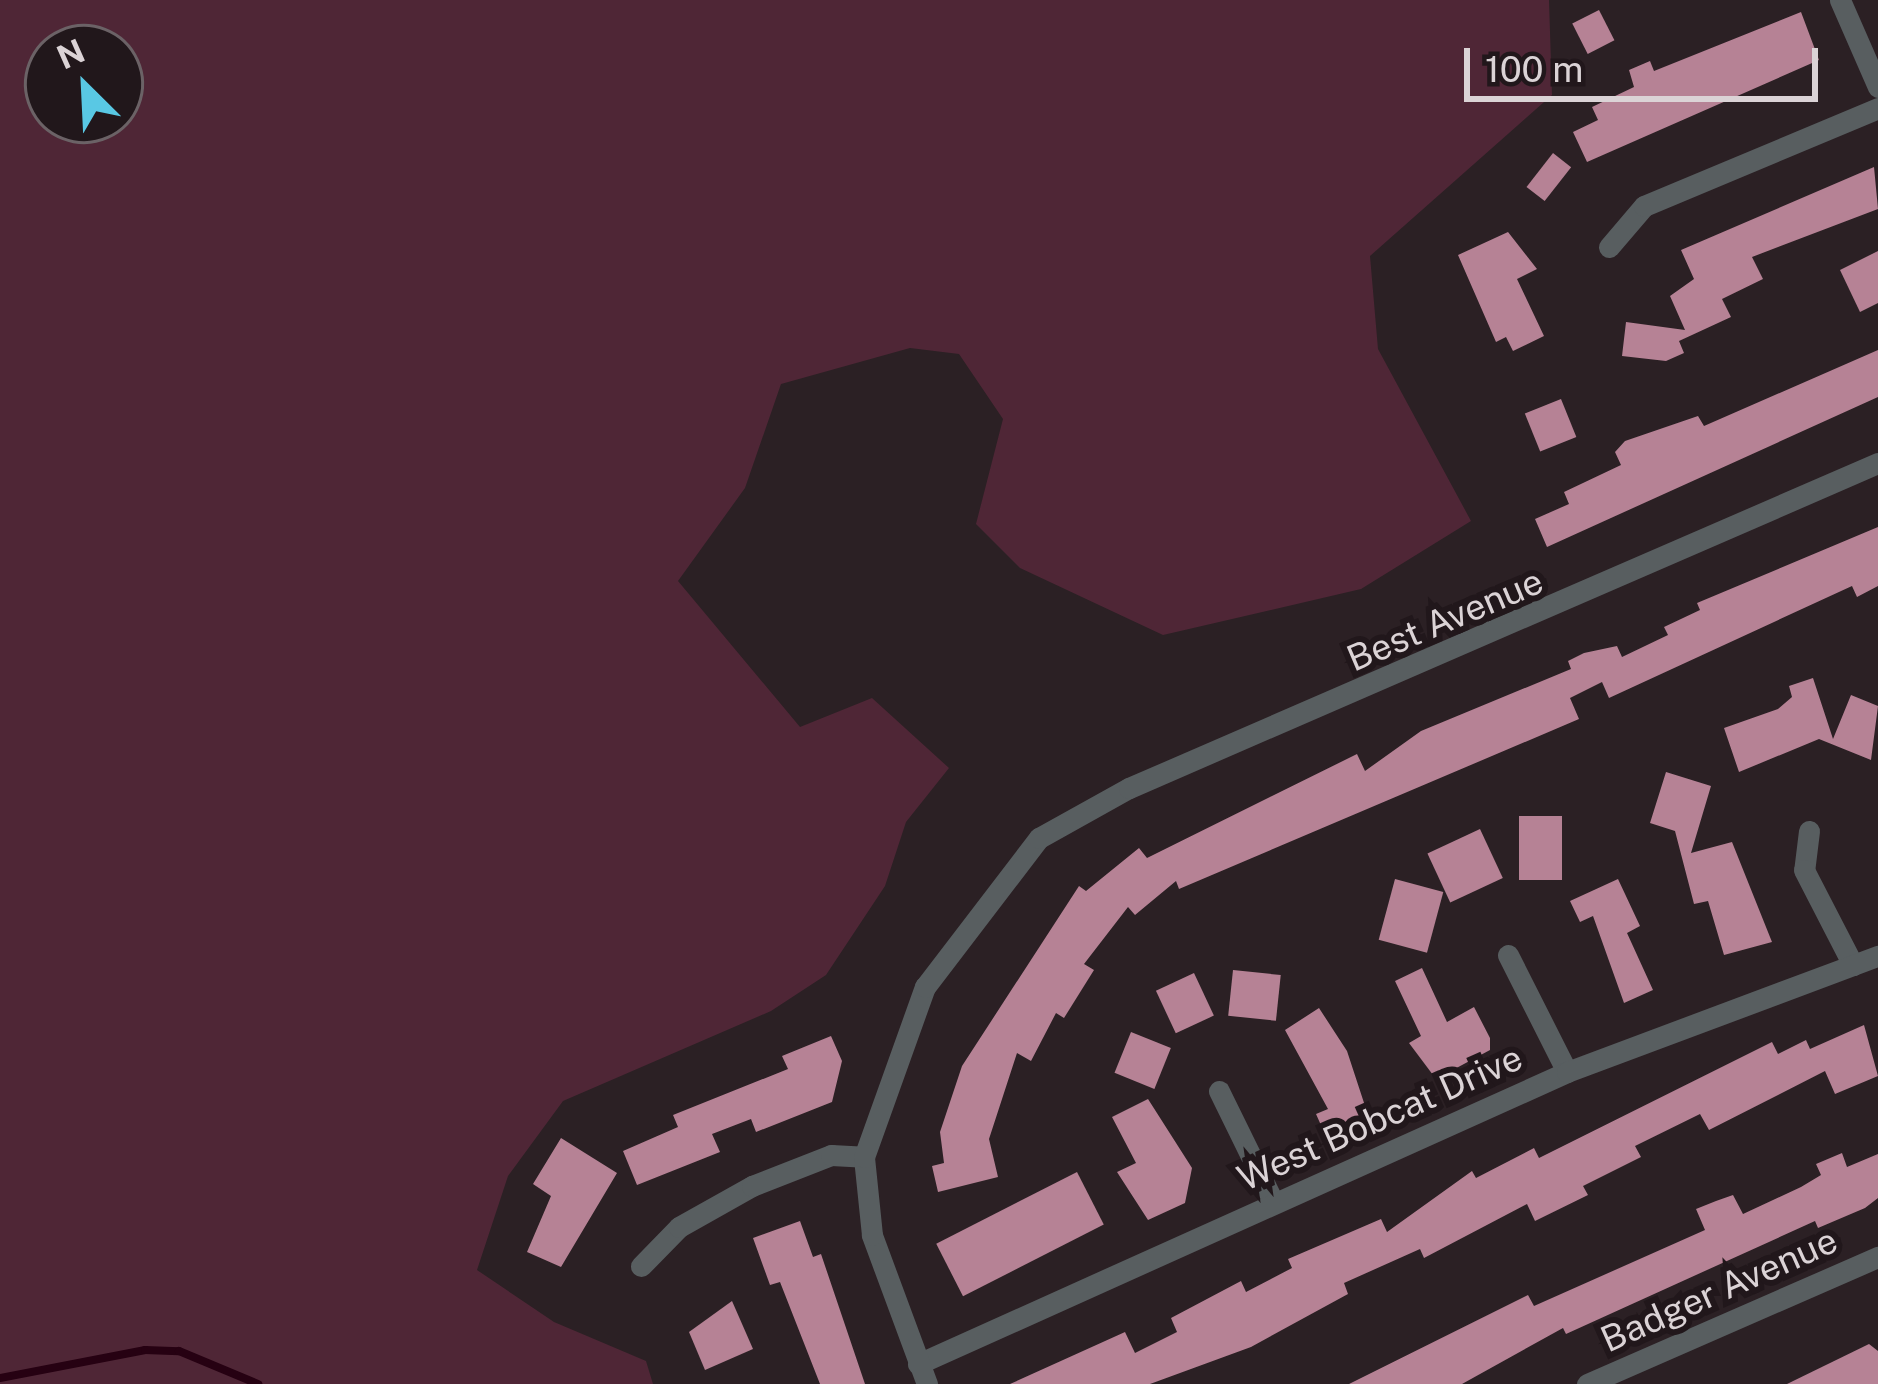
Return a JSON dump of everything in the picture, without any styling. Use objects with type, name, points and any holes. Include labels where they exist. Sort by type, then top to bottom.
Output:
[{"type":"street","points":[[1840,0],[1878,87]]},
{"type":"street","points":[[1609,247],[1644,206],[1878,108]]},
{"type":"street","name":"Best Avenue","points":[[864,1157],[925,987],[1039,838],[1129,788],[1878,463]]},
{"type":"street","points":[[1809,831],[1804,870],[1853,965]]},
{"type":"street","points":[[1508,955],[1567,1072]]},
{"type":"street","name":"West Bobcat Drive","points":[[923,1374],[1273,1201],[1567,1072],[1878,956]]},
{"type":"street","points":[[1219,1090],[1273,1201]]},
{"type":"street","points":[[641,1266],[679,1227],[752,1186],[831,1155],[864,1157],[872,1234],[923,1374]]},
{"type":"street","name":"Badger Avenue","points":[[1587,1384],[1878,1257]]},
{"type":"shaded area","points":[[0,0],[1549,0],[1552,95],[1370,256],[1378,349],[1471,521],[1361,589],[1163,635],[1020,568],[976,524],[1003,419],[959,354],[910,348],[781,384],[745,488],[678,581],[800,727],[872,698],[949,768],[906,822],[885,886],[826,975],[771,1011],[563,1101],[508,1176],[477,1270],[554,1322],[646,1361],[653,1384],[0,1384]]},
{"type":"building","points":[[1599,10],[1614,40],[1588,54],[1572,24]]},
{"type":"building","points":[[1801,12],[1819,60],[1587,162],[1573,132],[1598,120],[1592,107],[1634,87],[1629,70],[1650,61],[1654,71]]},
{"type":"building","points":[[1553,153],[1571,167],[1545,201],[1527,187]]},
{"type":"building","points":[[1874,167],[1878,209],[1752,257],[1763,279],[1722,299],[1731,317],[1679,341],[1684,353],[1666,361],[1622,356],[1626,322],[1685,330],[1670,296],[1694,279],[1681,250]]},
{"type":"building","points":[[1508,232],[1537,269],[1517,279],[1544,336],[1513,351],[1506,337],[1496,342],[1458,255]]},
{"type":"building","points":[[1878,251],[1878,303],[1860,312],[1840,270]]},
{"type":"building","points":[[1878,350],[1878,397],[1547,547],[1535,519],[1569,504],[1564,492],[1621,465],[1615,452],[1625,441],[1698,416],[1704,426]]},
{"type":"building","points":[[1561,399],[1576,437],[1540,452],[1525,414]]},
{"type":"building","points":[[1878,527],[1878,586],[1857,597],[1852,586],[1609,698],[1602,682],[1570,698],[1579,719],[1179,889],[1176,881],[1135,915],[1128,907],[1084,964],[1094,970],[1064,1018],[1056,1013],[1031,1061],[1017,1053],[989,1139],[998,1177],[938,1192],[932,1166],[944,1163],[940,1132],[962,1066],[1079,886],[1086,891],[1139,848],[1147,858],[1357,754],[1365,771],[1421,731],[1571,669],[1568,661],[1584,653],[1617,646],[1622,657],[1668,635],[1664,627],[1700,610],[1697,603]]},
{"type":"building","points":[[1813,678],[1833,739],[1851,695],[1878,706],[1871,760],[1819,739],[1739,772],[1724,728],[1778,709],[1792,697],[1789,686]]},
{"type":"building","points":[[1666,772],[1711,786],[1691,853],[1732,842],[1772,942],[1724,955],[1708,901],[1694,904],[1675,831],[1650,823]]},
{"type":"building","points":[[1519,816],[1562,816],[1562,880],[1519,880]]},
{"type":"building","points":[[1480,829],[1503,878],[1450,902],[1427,854]]},
{"type":"building","points":[[1395,879],[1443,892],[1427,953],[1379,940]]},
{"type":"building","points":[[1618,879],[1640,926],[1627,933],[1653,990],[1624,1003],[1593,916],[1580,922],[1570,901]]},
{"type":"building","points":[[1422,968],[1447,1022],[1474,1007],[1490,1038],[1490,1050],[1436,1079],[1409,1043],[1421,1036],[1395,981]]},
{"type":"building","points":[[1233,970],[1281,975],[1276,1021],[1228,1016]]},
{"type":"building","points":[[1194,973],[1214,1016],[1176,1033],[1156,991]]},
{"type":"building","points":[[1319,1008],[1347,1051],[1367,1112],[1324,1132],[1316,1114],[1328,1109],[1285,1030]]},
{"type":"building","points":[[1864,1025],[1878,1076],[1835,1094],[1825,1071],[1709,1130],[1700,1114],[1635,1146],[1641,1157],[1583,1186],[1588,1195],[1535,1221],[1527,1204],[1424,1258],[1420,1249],[1344,1283],[1348,1294],[1251,1347],[1150,1384],[1010,1384],[1125,1332],[1135,1353],[1177,1332],[1171,1318],[1241,1281],[1246,1292],[1292,1268],[1288,1259],[1381,1219],[1387,1232],[1472,1171],[1476,1178],[1534,1148],[1539,1158],[1772,1042],[1778,1054],[1806,1040],[1810,1049]]},
{"type":"building","points":[[1131,1032],[1171,1048],[1154,1089],[1115,1073]]},
{"type":"building","points":[[831,1036],[842,1061],[832,1102],[756,1132],[751,1119],[712,1134],[720,1152],[637,1185],[623,1151],[678,1127],[673,1115],[788,1069],[782,1056]]},
{"type":"building","points":[[1148,1099],[1192,1168],[1185,1203],[1148,1220],[1117,1172],[1136,1163],[1112,1117]]},
{"type":"building","points":[[561,1138],[617,1173],[561,1267],[527,1252],[551,1196],[533,1184]]},
{"type":"building","points":[[1842,1153],[1847,1167],[1878,1154],[1878,1198],[1865,1208],[1818,1228],[1815,1221],[1566,1334],[1563,1328],[1462,1384],[1349,1384],[1528,1295],[1534,1306],[1705,1230],[1696,1209],[1733,1195],[1743,1214],[1801,1187],[1821,1175],[1816,1164]]},
{"type":"building","points":[[1077,1172],[1104,1225],[963,1296],[936,1244]]},
{"type":"building","points":[[800,1221],[813,1257],[821,1254],[865,1384],[820,1384],[780,1282],[770,1285],[753,1238]]},
{"type":"building","points":[[732,1301],[753,1349],[705,1370],[689,1332]]},
{"type":"building","points":[[1869,1344],[1878,1351],[1878,1384],[1787,1384]]},
{"type":"waterway","points":[[0,1378],[145,1350],[179,1351],[258,1384]]}]
